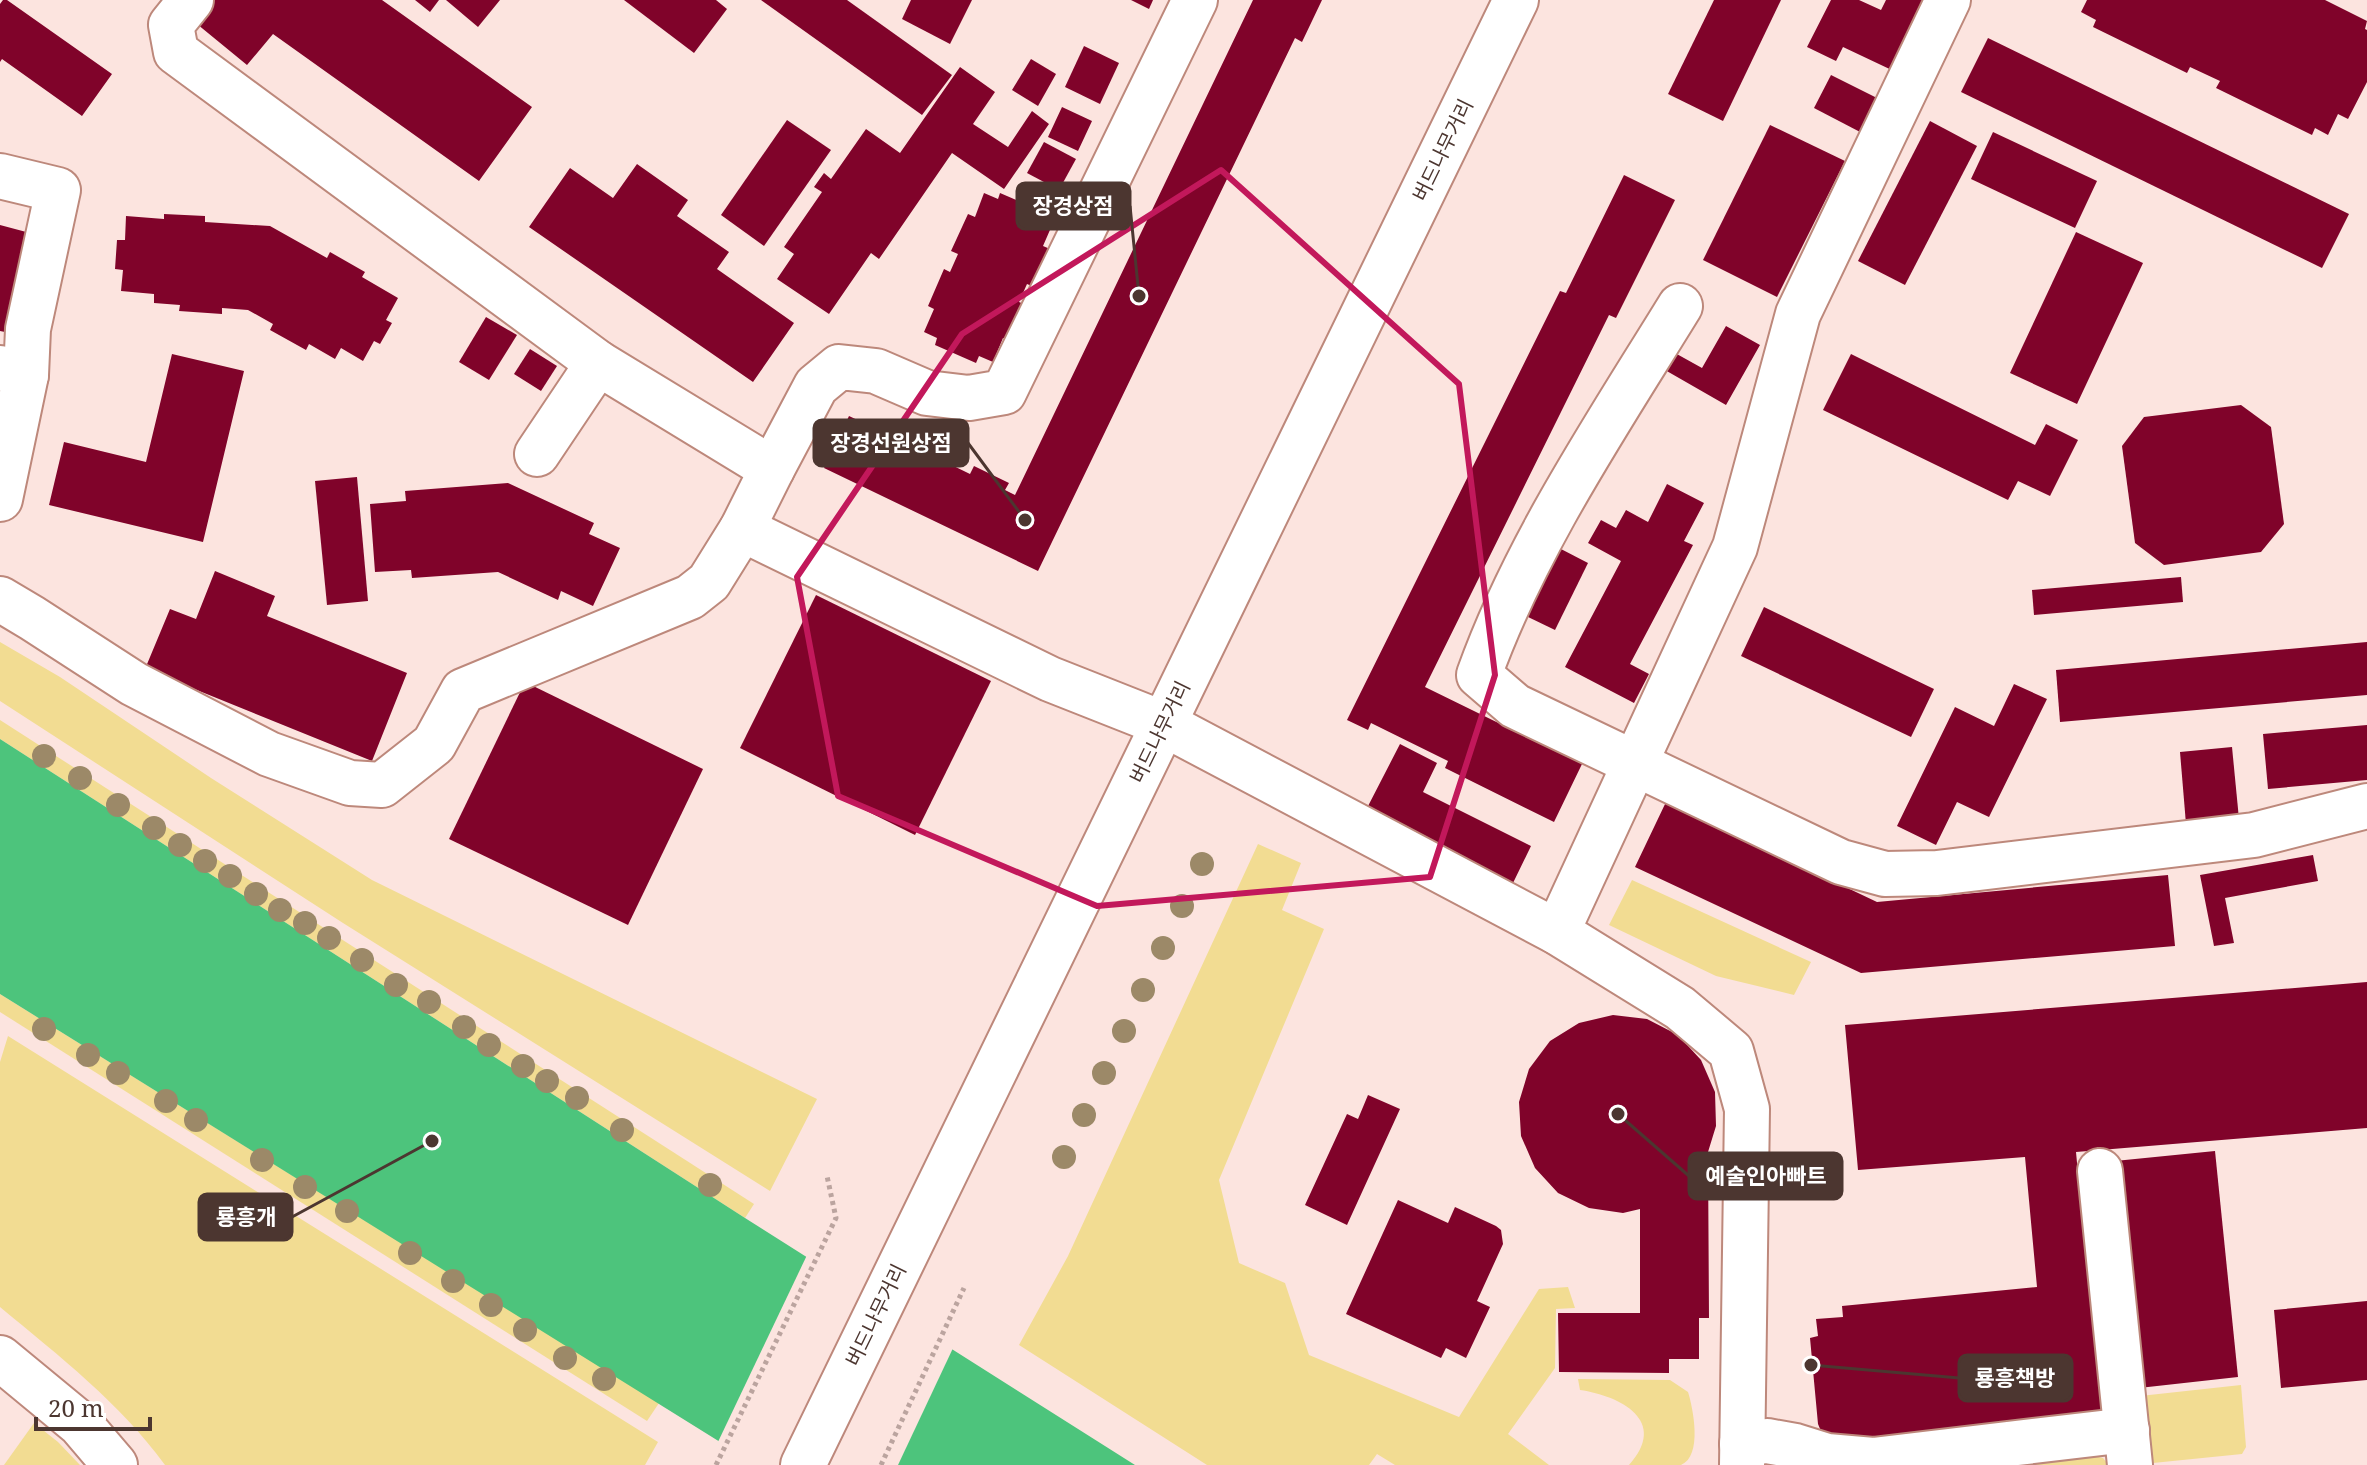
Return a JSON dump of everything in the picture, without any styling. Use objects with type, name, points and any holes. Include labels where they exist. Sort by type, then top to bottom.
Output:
[{"type":"street","points":[[0,599],[134,684],[256,748],[350,783],[382,785],[434,744],[463,691],[690,597],[709,582],[742,529],[816,386],[839,367],[876,371],[927,393],[969,398],[1004,392],[1195,0]]},
{"type":"street","name":"버드나무거리","points":[[803,1465],[1516,0]]},
{"type":"street","points":[[1557,932],[1735,547],[1798,314],[1948,0]]},
{"type":"street","points":[[177,8],[176,52],[598,363],[772,469]]},
{"type":"street","points":[[0,176],[58,190],[28,329],[13,371],[0,499]]},
{"type":"street","points":[[1680,306],[1574,478],[1497,626],[1479,675],[1515,706],[1841,862],[1885,874],[1937,873],[2254,835],[2367,806]]},
{"type":"street","points":[[537,454],[598,363]]},
{"type":"street","points":[[742,529],[1050,679],[1164,724],[1557,932],[1680,1008],[1731,1051],[1747,1109],[1742,1455]]},
{"type":"street","points":[[1742,1455],[1767,1441],[1827,1456],[1873,1460],[2128,1447],[2100,1171]]},
{"type":"street","points":[[0,1358],[80,1424],[115,1465]]},
{"type":"path","points":[[716,1465],[836,1218],[827,1176]]},
{"type":"path","points":[[881,1465],[964,1288]]},
{"type":"highlighted area","points":[[1221,170],[1459,384],[1495,675],[1430,877],[1097,906],[838,796],[797,577],[962,334]]},
{"type":"shaded area","points":[[0,642],[60,677],[372,880],[817,1099],[770,1191],[343,923],[0,701]]},
{"type":"shaded area","points":[[0,720],[754,1204],[745,1218],[0,739]]},
{"type":"shaded area","points":[[0,739],[1135,1465],[757,1465],[0,994]]},
{"type":"shaded area","points":[[1258,844],[1301,863],[1282,910],[1324,929],[1219,1180],[1239,1263],[1285,1283],[1309,1355],[1459,1417],[1539,1289],[1568,1287],[1575,1308],[1556,1309],[1555,1368],[1508,1434],[1549,1465],[1395,1465],[1377,1454],[1369,1465],[1207,1465],[1019,1345],[1068,1256]]},
{"type":"shaded area","points":[[1632,880],[1811,962],[1794,995],[1716,976],[1609,925]]},
{"type":"shaded area","points":[[0,994],[659,1403],[647,1421],[0,1012]]},
{"type":"shaded area","points":[[8,1036],[658,1442],[645,1465],[165,1465],[109,1401],[0,1307],[0,1062]]},
{"type":"shaded area","points":[[1578,1379],[1670,1380],[1688,1392],[1695,1431],[1688,1460],[1681,1465],[1629,1465],[1640,1449],[1644,1436],[1642,1424],[1635,1413],[1624,1405],[1611,1398],[1580,1390]]},
{"type":"shaded area","points":[[2241,1385],[2246,1447],[2242,1454],[2153,1463],[2144,1455],[2140,1396]]},
{"type":"shaded area","points":[[34,1423],[58,1442],[80,1465],[4,1465]]},
{"type":"shaded area","points":[[2094,1456],[2103,1458],[2109,1465],[2009,1465]]},
{"type":"pier","points":[[808,1253],[954,1346],[898,1465],[750,1465],[717,1444]]},
{"type":"building","points":[[3,0],[112,74],[82,116],[2,59],[0,62],[0,4]]},
{"type":"building","points":[[198,0],[382,0],[532,107],[479,181],[273,34],[247,65],[186,15]]},
{"type":"building","points":[[415,0],[439,0],[430,12]]},
{"type":"building","points":[[446,0],[500,0],[478,27]]},
{"type":"building","points":[[624,0],[716,0],[727,9],[694,53]]},
{"type":"building","points":[[761,0],[847,0],[952,75],[922,115]]},
{"type":"building","points":[[911,0],[972,0],[950,44],[902,19]]},
{"type":"building","points":[[1131,0],[1153,0],[1149,9]]},
{"type":"building","points":[[1253,0],[1322,0],[1302,42],[1295,38],[1038,571],[824,468],[849,416],[898,439],[900,434],[931,450],[929,454],[970,474],[974,466],[1009,483],[1005,490],[1015,495]]},
{"type":"building","points":[[1714,0],[1781,0],[1723,121],[1668,94]]},
{"type":"building","points":[[1831,0],[1859,0],[1881,10],[1886,0],[1934,0],[1898,73],[1843,47],[1836,61],[1807,47]]},
{"type":"building","points":[[2087,0],[2325,0],[2367,21],[2367,82],[2348,119],[2338,114],[2328,135],[2315,128],[2312,135],[2216,88],[2220,81],[2190,67],[2187,73],[2093,27],[2096,20],[2081,12]]},
{"type":"building","points":[[1988,38],[2349,214],[2322,268],[1961,92]]},
{"type":"building","points":[[1084,46],[1119,63],[1100,104],[1065,87]]},
{"type":"building","points":[[1031,59],[1056,74],[1038,106],[1012,90]]},
{"type":"building","points":[[960,67],[995,92],[973,124],[1008,147],[1032,111],[1049,124],[1004,189],[952,153],[879,259],[871,253],[829,314],[777,279],[794,254],[784,247],[822,192],[814,187],[824,173],[831,179],[866,129],[900,153]]},
{"type":"building","points":[[1831,75],[1879,99],[1862,133],[1814,108]]},
{"type":"building","points":[[1062,107],[1092,121],[1078,151],[1048,137]]},
{"type":"building","points":[[787,120],[831,150],[764,246],[721,215]]},
{"type":"building","points":[[1930,121],[1977,146],[1905,285],[1858,261]]},
{"type":"building","points":[[1770,125],[1845,161],[1777,297],[1703,260]]},
{"type":"building","points":[[1993,132],[2097,181],[2075,228],[1971,179]]},
{"type":"building","points":[[1044,142],[1076,159],[1059,190],[1027,173]]},
{"type":"building","points":[[637,164],[688,200],[677,216],[729,252],[717,269],[794,323],[753,382],[529,227],[570,168],[613,198]]},
{"type":"building","points":[[1624,175],[1675,200],[1616,318],[1609,315],[1425,687],[1582,764],[1554,822],[1445,768],[1448,761],[1371,723],[1368,730],[1347,720],[1560,291],[1566,293]]},
{"type":"building","points":[[984,193],[998,199],[1000,193],[1042,211],[1039,217],[1053,223],[1043,246],[1050,249],[1034,287],[1027,284],[1019,302],[1026,305],[1010,341],[1003,338],[993,362],[979,356],[976,363],[935,345],[937,338],[924,332],[934,309],[928,306],[944,269],[950,272],[958,254],[951,251],[968,214],[975,217]]},
{"type":"building","points":[[164,214],[205,216],[205,222],[270,226],[327,258],[330,252],[365,272],[362,277],[398,298],[386,320],[392,323],[380,344],[374,341],[363,361],[341,348],[335,359],[309,344],[306,350],[270,330],[273,324],[248,310],[222,308],[222,314],[179,311],[180,305],[154,303],[154,294],[121,291],[123,270],[115,269],[117,240],[125,240],[126,216],[164,219]]},
{"type":"building","points":[[0,225],[30,233],[5,332],[0,331]]},
{"type":"building","points":[[2076,232],[2143,263],[2077,404],[2010,373]]},
{"type":"building","points":[[486,317],[517,335],[489,380],[459,362]]},
{"type":"building","points":[[1726,326],[1760,345],[1726,405],[1665,370],[1675,353],[1702,368]]},
{"type":"building","points":[[530,349],[557,366],[541,391],[514,374]]},
{"type":"building","points":[[172,354],[244,371],[203,542],[49,505],[64,442],[146,462]]},
{"type":"building","points":[[1851,354],[2035,445],[2046,424],[2078,440],[2050,496],[2018,481],[2008,500],[1823,410]]},
{"type":"building","points":[[2241,405],[2271,427],[2284,524],[2261,552],[2164,565],[2135,543],[2122,446],[2144,417]]},
{"type":"building","points":[[357,477],[368,601],[327,605],[315,481]]},
{"type":"building","points":[[508,483],[594,523],[589,534],[620,548],[593,606],[561,591],[558,600],[498,572],[412,578],[411,570],[375,572],[370,504],[406,501],[405,491]]},
{"type":"building","points":[[1667,484],[1704,503],[1684,541],[1693,545],[1630,664],[1649,674],[1634,703],[1565,667],[1621,561],[1588,543],[1601,520],[1616,528],[1626,510],[1648,522]]},
{"type":"building","points":[[1559,548],[1588,563],[1555,630],[1526,616]]},
{"type":"building","points":[[215,571],[275,596],[267,616],[407,673],[372,761],[145,669],[170,609],[196,619]]},
{"type":"building","points":[[2181,577],[2183,602],[2034,615],[2032,590]]},
{"type":"building","points":[[816,595],[991,681],[915,835],[740,748]]},
{"type":"building","points":[[1764,607],[1934,689],[1911,737],[1741,656]]},
{"type":"building","points":[[2367,642],[2367,695],[2060,722],[2056,670]]},
{"type":"building","points":[[525,682],[703,769],[628,925],[449,839]]},
{"type":"building","points":[[2014,684],[2047,699],[1989,817],[1957,802],[1936,845],[1897,826],[1955,707],[1994,726]]},
{"type":"building","points":[[2367,725],[2367,780],[2268,789],[2263,734]]},
{"type":"building","points":[[1400,744],[1437,763],[1423,792],[1531,846],[1513,883],[1366,810]]},
{"type":"building","points":[[2232,747],[2239,819],[2186,824],[2180,752]]},
{"type":"building","points":[[1666,802],[1877,902],[2168,875],[2175,946],[1861,973],[1635,867]]},
{"type":"building","points":[[2313,855],[2318,881],[2225,898],[2234,943],[2214,946],[2200,875]]},
{"type":"building","points":[[2367,982],[2367,1128],[2076,1152],[2090,1302],[2101,1301],[2110,1403],[2097,1418],[1839,1441],[1823,1436],[1818,1424],[1810,1338],[1818,1336],[1816,1319],[1843,1317],[1842,1306],[2037,1287],[2025,1157],[1858,1170],[1845,1025]]},
{"type":"building","points":[[1613,1015],[1647,1019],[1678,1035],[1701,1060],[1715,1092],[1716,1126],[1708,1152],[1709,1318],[1699,1318],[1699,1359],[1669,1359],[1669,1373],[1559,1372],[1558,1313],[1640,1313],[1640,1209],[1623,1213],[1589,1208],[1558,1193],[1535,1168],[1521,1136],[1519,1102],[1529,1069],[1550,1041],[1579,1023]]},
{"type":"building","points":[[1368,1095],[1400,1109],[1347,1225],[1305,1205],[1347,1114],[1358,1119]]},
{"type":"building","points":[[2215,1151],[2238,1377],[2139,1388],[2115,1161]]},
{"type":"building","points":[[1398,1200],[1448,1223],[1455,1207],[1501,1230],[1503,1244],[1477,1301],[1490,1307],[1466,1358],[1446,1348],[1441,1358],[1346,1314]]},
{"type":"building","points":[[2367,1301],[2367,1380],[2281,1388],[2274,1310]]},
{"type":"place","name":"장경상점","points":[[1139,296]]},
{"type":"place","name":"장경선원상점","points":[[1025,520]]},
{"type":"place","name":"예술인아빠트","points":[[1618,1114]]},
{"type":"place","name":"룡흥개","points":[[432,1141]]},
{"type":"place","name":"룡흥책방","points":[[1811,1365]]}]
